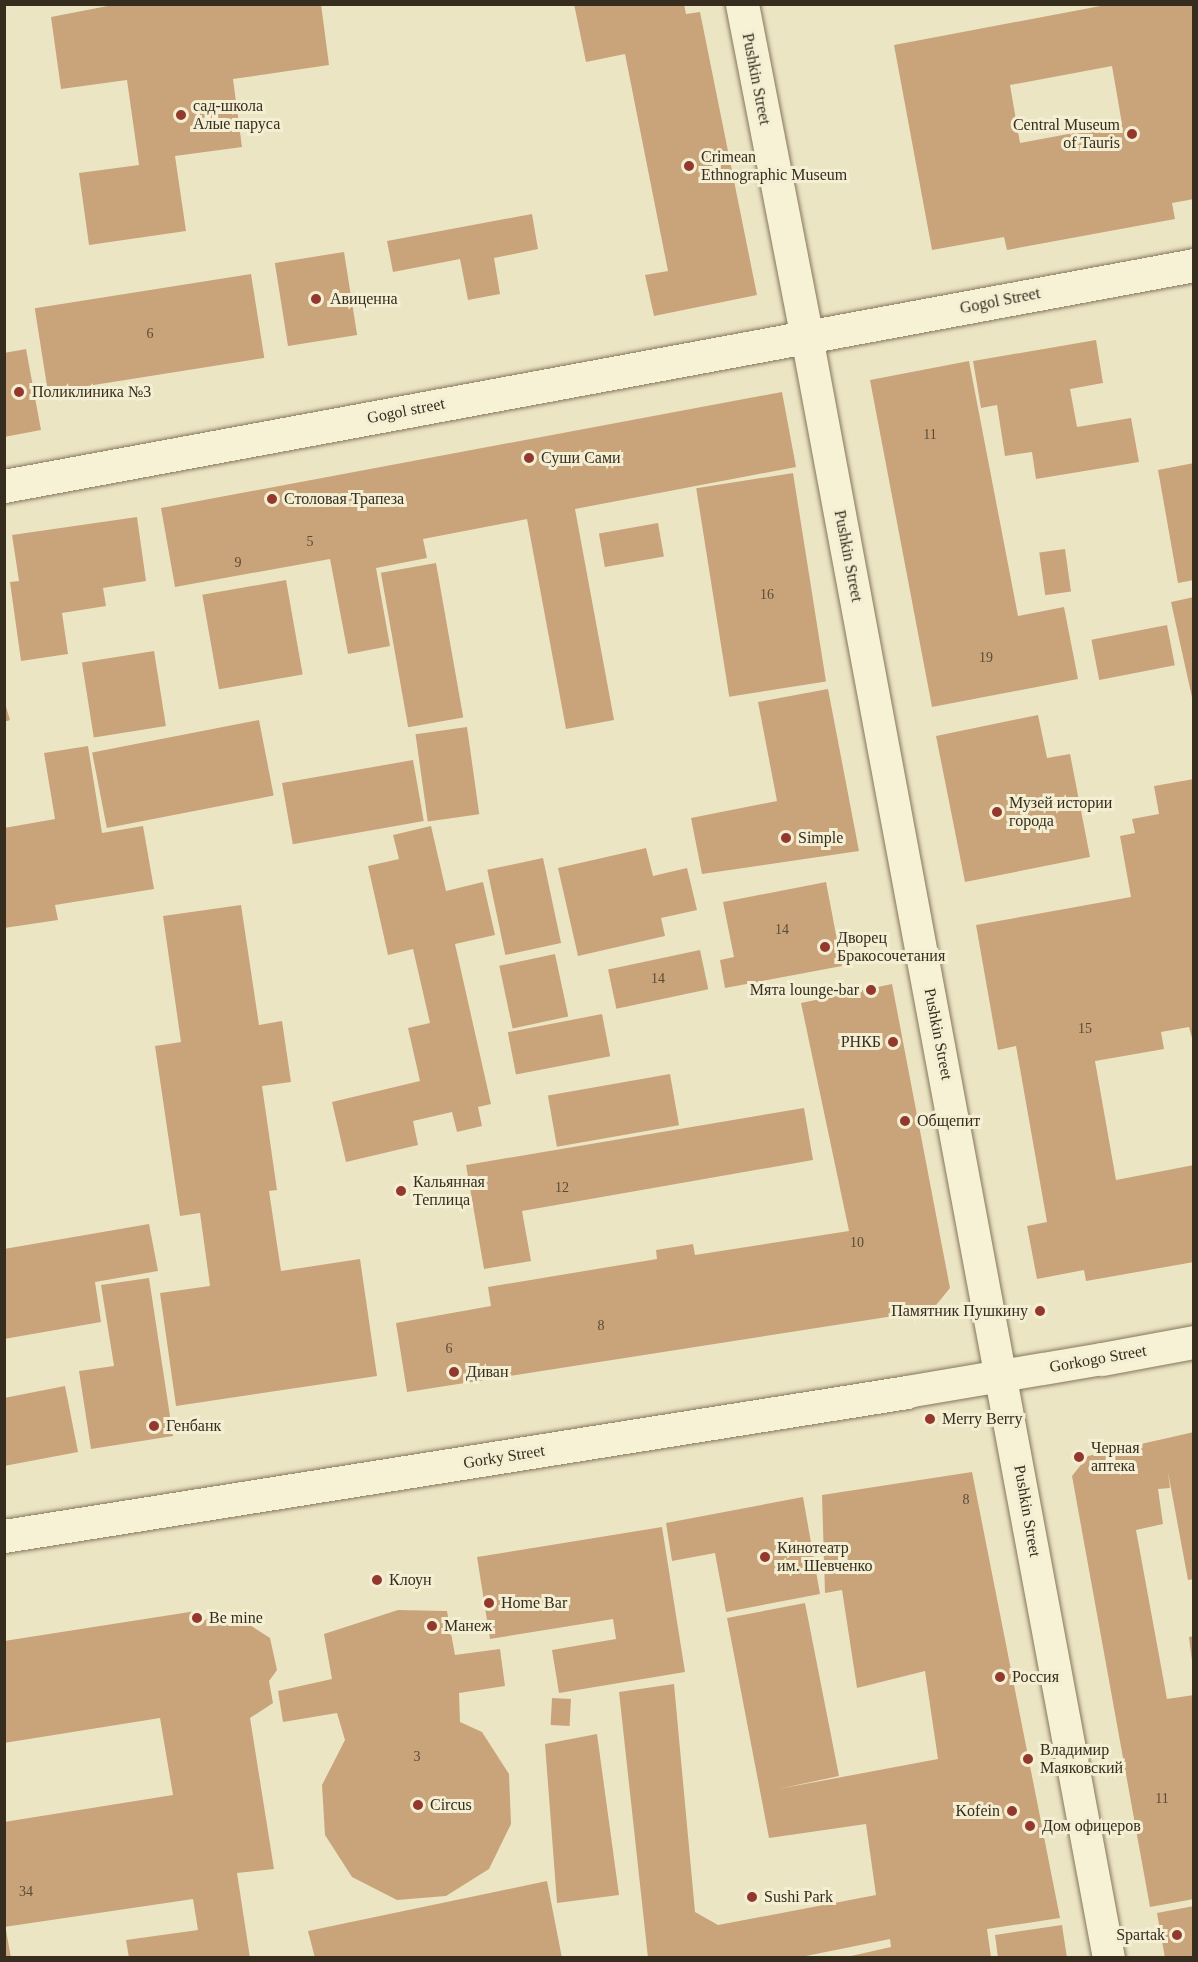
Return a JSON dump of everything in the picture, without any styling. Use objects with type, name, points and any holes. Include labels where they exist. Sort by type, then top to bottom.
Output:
[{"type":"street","name":"Pushkin Street","points":[[742,4],[807,336],[1110,1958]]},
{"type":"street","name":"Gogol Street","points":[[807,336],[1194,265]]},
{"type":"street","name":"Gogol street","points":[[4,486],[807,336]]},
{"type":"street","name":"Gorkogo Street","points":[[1002,1377],[1194,1342]]},
{"type":"street","name":"Gorky Street","points":[[4,1536],[1002,1377]]},
{"type":"building","points":[[118,4],[321,4],[329,65],[233,79],[242,147],[175,156],[186,231],[89,245],[79,173],[139,165],[127,80],[61,89],[51,17]]},
{"type":"building","name":"Crimean Ethnographic Museum","points":[[574,4],[684,4],[686,14],[700,12],[757,295],[654,316],[645,275],[668,271],[625,54],[586,62]]},
{"type":"building","name":"Central Museum of Tauris","points":[[1111,4],[1194,4],[1194,199],[1172,203],[1175,219],[1007,250],[1004,237],[932,250],[894,45]],"holes":[[[1112,66],[1122,124],[1020,143],[1010,85]]]},
{"type":"building","points":[[532,214],[538,249],[494,258],[500,294],[468,300],[460,259],[393,272],[387,241]]},
{"type":"building","name":"Авиценна","points":[[344,252],[357,335],[288,346],[275,263]]},
{"type":"building","points":[[251,274],[264,358],[48,392],[35,308]]},
{"type":"building","points":[[1096,340],[1103,383],[1070,389],[1077,427],[1131,418],[1139,462],[1036,479],[1032,452],[1005,456],[997,405],[981,408],[973,361]]},
{"type":"building","name":"Поликлиника №3","points":[[26,349],[41,430],[4,437],[4,353]]},
{"type":"building","points":[[969,361],[1018,616],[1064,607],[1078,679],[932,707],[870,380]]},
{"type":"building","points":[[782,392],[796,467],[575,509],[614,720],[566,729],[527,519],[423,539],[427,558],[376,568],[390,646],[348,654],[330,559],[175,587],[161,508]]},
{"type":"building","points":[[1194,463],[1194,580],[1178,583],[1158,470]]},
{"type":"building","points":[[793,473],[826,681],[729,697],[696,488]]},
{"type":"building","points":[[137,517],[146,581],[103,588],[106,606],[62,613],[68,654],[21,661],[10,582],[19,581],[12,535]]},
{"type":"building","points":[[658,523],[664,556],[605,567],[599,533]]},
{"type":"building","points":[[1065,549],[1071,592],[1045,595],[1039,553]]},
{"type":"building","points":[[436,563],[463,718],[408,727],[381,573]]},
{"type":"building","points":[[286,580],[303,675],[219,689],[202,595]]},
{"type":"building","points":[[1194,597],[1194,702],[1193,702],[1171,602]]},
{"type":"building","points":[[1167,625],[1175,665],[1099,680],[1091,640]]},
{"type":"building","points":[[154,651],[166,726],[94,737],[82,662]]},
{"type":"building","points":[[828,689],[859,851],[702,874],[691,818],[777,801],[758,702]]},
{"type":"building","points":[[4,700],[10,720],[4,722]]},
{"type":"building","points":[[1038,715],[1047,758],[1070,754],[1090,857],[965,882],[936,736]]},
{"type":"building","points":[[259,720],[274,796],[107,828],[92,752]]},
{"type":"building","points":[[467,727],[479,814],[428,821],[416,734]]},
{"type":"building","points":[[88,746],[102,833],[143,826],[154,889],[55,905],[58,920],[4,928],[4,828],[55,819],[44,753]]},
{"type":"building","points":[[413,760],[424,821],[293,844],[282,783]]},
{"type":"building","points":[[1194,779],[1194,1045],[1189,1027],[1161,1032],[1164,1049],[1095,1061],[1116,1180],[1194,1165],[1194,1262],[1086,1281],[1084,1270],[1037,1279],[1027,1226],[1047,1222],[1016,1046],[998,1050],[976,925],[1131,897],[1120,836],[1135,833],[1132,819],[1159,814],[1154,786]]},
{"type":"building","points":[[431,826],[446,891],[483,882],[495,935],[455,944],[491,1104],[478,1107],[482,1126],[457,1132],[452,1112],[413,1121],[418,1145],[346,1162],[332,1102],[420,1081],[408,1028],[430,1023],[413,949],[388,955],[368,866],[399,859],[393,835]]},
{"type":"building","points":[[646,848],[653,876],[687,868],[697,910],[661,918],[665,936],[578,956],[558,868]]},
{"type":"building","points":[[543,858],[561,943],[505,955],[487,870]]},
{"type":"building","points":[[826,882],[842,966],[725,988],[720,960],[734,957],[723,902]]},
{"type":"building","points":[[241,905],[259,1025],[282,1021],[291,1082],[262,1086],[277,1190],[269,1191],[281,1271],[360,1259],[377,1376],[176,1406],[160,1293],[210,1286],[200,1213],[180,1216],[155,1046],[181,1042],[163,916]]},
{"type":"building","points":[[700,950],[708,989],[616,1009],[608,970]]},
{"type":"building","points":[[555,954],[568,1017],[513,1028],[499,966]]},
{"type":"building","points":[[892,984],[950,1288],[932,1310],[407,1392],[396,1323],[491,1306],[488,1287],[657,1259],[656,1250],[693,1244],[695,1255],[849,1231],[801,1003]]},
{"type":"building","points":[[602,1014],[610,1056],[516,1075],[508,1032]]},
{"type":"building","points":[[670,1074],[679,1125],[557,1147],[548,1096]]},
{"type":"building","points":[[804,1108],[813,1160],[522,1211],[531,1261],[484,1269],[466,1165]]},
{"type":"building","points":[[149,1224],[158,1271],[95,1282],[101,1322],[4,1339],[4,1249]]},
{"type":"building","points":[[149,1278],[173,1436],[91,1449],[79,1371],[114,1366],[101,1285]]},
{"type":"building","points":[[65,1386],[78,1452],[4,1466],[4,1398]]},
{"type":"building","points":[[1194,1432],[1194,1579],[1188,1580],[1168,1472],[1170,1488],[1158,1489],[1163,1524],[1136,1530],[1167,1699],[1194,1695],[1194,1899],[1150,1907],[1072,1476],[1088,1456]]},
{"type":"building","points":[[972,1472],[1060,1918],[987,1929],[991,1957],[842,1958],[891,1947],[890,1939],[796,1958],[648,1958],[619,1692],[674,1684],[695,1912],[718,1925],[876,1895],[866,1824],[769,1838],[727,1618],[805,1603],[839,1776],[778,1789],[938,1759],[925,1671],[857,1688],[842,1590],[825,1593],[822,1495]]},
{"type":"building","name":"Кинотеатр им. Шевченко","points":[[803,1497],[820,1594],[726,1612],[715,1553],[672,1561],[666,1523]]},
{"type":"building","points":[[662,1527],[685,1672],[559,1693],[552,1650],[616,1639],[613,1619],[490,1639],[477,1557]]},
{"type":"building","points":[[398,1610],[447,1611],[455,1655],[500,1649],[505,1686],[459,1693],[460,1722],[482,1732],[509,1774],[511,1824],[489,1869],[446,1896],[397,1900],[352,1877],[325,1835],[322,1785],[345,1740],[337,1713],[283,1722],[278,1691],[332,1679],[324,1634]]},
{"type":"building","points":[[196,1611],[197,1621],[234,1615],[270,1638],[277,1670],[269,1681],[273,1703],[250,1718],[274,1869],[237,1873],[250,1958],[129,1958],[126,1940],[198,1930],[193,1899],[4,1927],[4,1822],[173,1795],[160,1718],[4,1743],[4,1641]]},
{"type":"building","points":[[1194,1636],[1194,1660],[1192,1661],[1189,1637]]},
{"type":"building","points":[[552,1698],[571,1699],[570,1726],[551,1725]]},
{"type":"building","points":[[597,1734],[619,1895],[557,1903],[545,1744]]},
{"type":"building","points":[[547,1881],[562,1958],[315,1958],[308,1931]]},
{"type":"building","name":"Spartak","points":[[1194,1906],[1194,1958],[1165,1958],[1157,1913]]},
{"type":"building","points":[[1062,1925],[1067,1958],[998,1958],[995,1935]]},
{"type":"building","points":[[4,1930],[6,1930],[11,1958],[4,1958]]},
{"type":"place","name":"сад-школа Алые паруса","points":[[181,115]]},
{"type":"place","name":"Central Museum of Tauris","points":[[1132,134]]},
{"type":"place","name":"Crimean Ethnographic Museum","points":[[689,166]]},
{"type":"place","name":"Авиценна","points":[[316,299]]},
{"type":"place","name":"Поликлиника №3","points":[[19,392]]},
{"type":"place","name":"Суши Сами","points":[[529,458]]},
{"type":"place","name":"Столовая Трапеза","points":[[272,499]]},
{"type":"place","name":"Музей истории города","points":[[997,812]]},
{"type":"place","name":"Simple","points":[[786,838]]},
{"type":"place","name":"Дворец Бракосочетания","points":[[825,947]]},
{"type":"place","name":"Мята lounge-bar","points":[[871,990]]},
{"type":"place","name":"РНКБ","points":[[893,1042]]},
{"type":"place","name":"Общепит","points":[[905,1121]]},
{"type":"place","name":"Кальянная Теплица","points":[[401,1191]]},
{"type":"place","name":"Памятник Пушкину","points":[[1040,1311]]},
{"type":"place","name":"Диван","points":[[454,1372]]},
{"type":"place","name":"Merry Berry","points":[[930,1419]]},
{"type":"place","name":"Генбанк","points":[[154,1426]]},
{"type":"place","name":"Черная аптека","points":[[1079,1457]]},
{"type":"place","name":"Кинотеатр им. Шевченко","points":[[765,1557]]},
{"type":"place","name":"Клоун","points":[[377,1580]]},
{"type":"place","name":"Home Bar","points":[[489,1603]]},
{"type":"place","name":"Be mine","points":[[197,1618]]},
{"type":"place","name":"Манеж","points":[[432,1626]]},
{"type":"place","name":"Россия","points":[[1000,1677]]},
{"type":"place","name":"Владимир Маяковский","points":[[1028,1759]]},
{"type":"place","name":"Circus","points":[[418,1805]]},
{"type":"place","name":"Kofein","points":[[1012,1811]]},
{"type":"place","name":"Дом офицеров","points":[[1030,1826]]},
{"type":"place","name":"Sushi Park","points":[[752,1897]]},
{"type":"place","name":"Spartak","points":[[1177,1935]]}]
